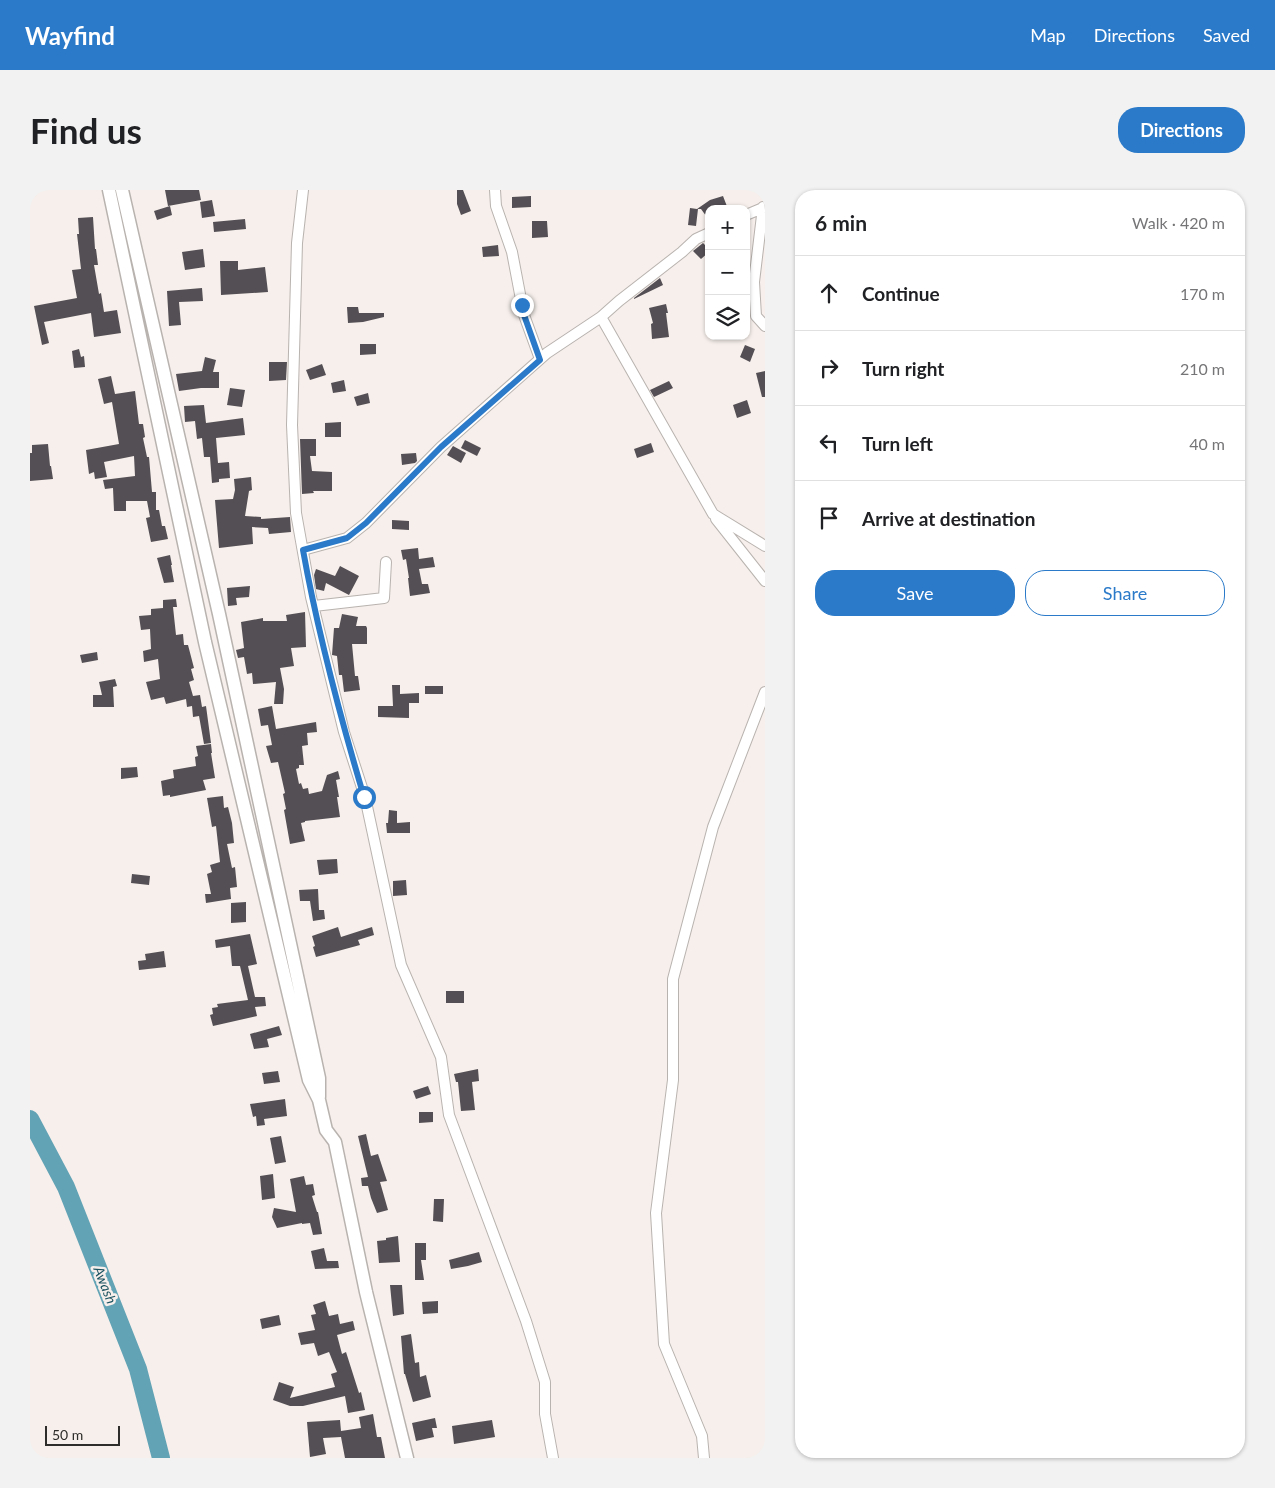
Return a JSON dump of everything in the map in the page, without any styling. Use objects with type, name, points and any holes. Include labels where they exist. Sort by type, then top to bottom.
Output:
[{"type":"main road","points":[[108,190],[205,642],[308,1080],[319,1100]]},
{"type":"main road","points":[[122,190],[219,614],[319,1078],[319,1100],[326,1130],[335,1142],[366,1292],[407,1458]]},
{"type":"street","points":[[303,190],[297,244],[292,426],[296,513],[314,606],[344,732],[364,797],[401,965],[441,1058],[449,1114],[526,1321],[545,1382],[545,1414],[553,1458]]},
{"type":"street","points":[[495,190],[496,206],[512,252],[524,315],[540,360]]},
{"type":"street","points":[[750,213],[764,207]]},
{"type":"street","points":[[764,207],[754,282],[756,316],[765,326]]},
{"type":"street","points":[[303,550],[347,538],[366,523],[441,447],[547,353],[601,318],[619,301],[696,239],[705,235]]},
{"type":"street","points":[[601,318],[713,514],[765,581]]},
{"type":"street","points":[[713,514],[765,546]]},
{"type":"street","points":[[314,606],[384,598],[386,562]]},
{"type":"street","points":[[704,1458],[702,1436],[664,1344],[656,1214],[673,1080],[673,978],[714,827],[765,692]]},
{"type":"building","points":[[165,190],[199,190],[201,200],[168,206]]},
{"type":"building","points":[[457,190],[463,190],[471,211],[461,215],[457,204]]},
{"type":"building","points":[[531,196],[531,207],[512,208],[512,197]]},
{"type":"building","points":[[723,196],[726,205],[705,205],[705,214],[701,209],[698,209],[696,226],[688,225],[690,208],[697,209],[710,200]]},
{"type":"building","points":[[212,200],[215,216],[202,218],[200,202]]},
{"type":"building","points":[[170,206],[172,215],[157,220],[154,211]]},
{"type":"building","points":[[93,217],[98,265],[94,265],[99,294],[101,293],[104,312],[117,310],[121,333],[94,337],[91,313],[44,322],[49,343],[42,345],[34,306],[77,298],[72,270],[81,269],[77,234],[79,234],[78,218]]},
{"type":"building","points":[[245,219],[246,229],[214,232],[213,222]]},
{"type":"building","points":[[532,221],[547,221],[548,237],[532,238]]},
{"type":"building","points":[[703,243],[705,245],[705,256],[701,259],[693,251]]},
{"type":"building","points":[[498,245],[499,256],[483,257],[482,247]]},
{"type":"building","points":[[203,249],[205,267],[185,270],[182,252]]},
{"type":"building","points":[[220,261],[238,261],[238,270],[265,267],[268,292],[221,295]]},
{"type":"building","points":[[660,278],[663,285],[634,299],[634,298]]},
{"type":"building","points":[[202,288],[203,301],[179,302],[181,325],[169,326],[167,291]]},
{"type":"building","points":[[666,304],[669,337],[652,339],[651,324],[653,323],[649,308]]},
{"type":"building","points":[[347,307],[358,307],[359,313],[384,313],[384,317],[348,323]]},
{"type":"building","points":[[360,344],[376,344],[376,354],[360,355]]},
{"type":"building","points":[[745,345],[755,349],[750,362],[740,357]]},
{"type":"building","points":[[79,349],[81,357],[84,356],[85,367],[74,368],[72,351]]},
{"type":"building","points":[[205,357],[216,360],[213,372],[219,372],[219,388],[179,391],[176,374],[202,371]]},
{"type":"building","points":[[269,362],[287,362],[286,380],[269,381]]},
{"type":"building","points":[[322,364],[326,375],[310,380],[306,370]]},
{"type":"building","points":[[765,371],[765,397],[762,397],[756,373]]},
{"type":"building","points":[[111,376],[115,394],[135,391],[139,424],[143,424],[145,437],[143,438],[147,457],[149,457],[152,492],[156,492],[156,510],[159,510],[162,526],[165,526],[168,539],[151,542],[146,518],[150,517],[147,501],[126,501],[126,511],[114,511],[113,488],[105,489],[103,480],[135,476],[134,456],[104,462],[107,477],[95,479],[94,472],[89,474],[86,450],[119,444],[112,402],[104,404],[98,379]]},
{"type":"building","points":[[344,380],[346,391],[333,393],[331,383]]},
{"type":"building","points":[[669,381],[673,388],[654,397],[650,390]]},
{"type":"building","points":[[230,388],[245,390],[242,407],[227,405]]},
{"type":"building","points":[[368,393],[370,403],[357,406],[354,397]]},
{"type":"building","points":[[747,400],[751,413],[737,418],[733,405]]},
{"type":"building","points":[[204,405],[206,423],[243,418],[245,435],[216,438],[218,463],[229,462],[230,478],[219,479],[219,482],[212,483],[210,457],[204,457],[202,438],[197,439],[195,421],[185,422],[184,406]]},
{"type":"building","points":[[341,422],[341,437],[325,437],[325,423]]},
{"type":"building","points":[[300,439],[316,439],[316,456],[310,456],[312,471],[332,472],[332,491],[313,491],[314,493],[302,494]]},
{"type":"building","points":[[465,440],[481,448],[477,456],[461,448]]},
{"type":"building","points":[[651,443],[654,452],[637,458],[634,449]]},
{"type":"building","points":[[48,444],[53,479],[30,481],[30,453],[32,453],[32,445]]},
{"type":"building","points":[[453,446],[466,453],[461,463],[447,455]]},
{"type":"building","points":[[416,453],[417,461],[415,463],[402,465],[401,454]]},
{"type":"building","points":[[251,477],[252,490],[249,491],[245,516],[261,517],[261,519],[290,517],[291,532],[269,534],[268,528],[252,527],[253,544],[219,548],[215,500],[233,499],[235,490],[234,479]]},
{"type":"building","points":[[392,520],[409,521],[409,530],[392,529]]},
{"type":"building","points":[[418,548],[419,559],[433,557],[435,567],[419,569],[422,584],[428,584],[430,593],[410,596],[406,559],[403,560],[401,550]]},
{"type":"building","points":[[170,555],[174,582],[164,583],[157,558]]},
{"type":"building","points":[[340,566],[359,576],[349,595],[326,583],[324,591],[316,589],[314,575],[316,569],[335,576]]},
{"type":"building","points":[[250,586],[249,597],[236,598],[237,605],[228,606],[227,588]]},
{"type":"building","points":[[176,599],[177,607],[173,607],[176,635],[183,634],[184,645],[188,645],[194,668],[191,669],[194,680],[189,682],[193,696],[200,695],[202,707],[206,706],[211,743],[204,744],[199,716],[193,717],[192,706],[187,707],[186,699],[166,704],[164,697],[151,700],[146,682],[160,679],[158,659],[144,662],[143,651],[151,649],[150,629],[141,630],[139,616],[151,615],[151,609],[163,608],[163,600]]},
{"type":"building","points":[[305,612],[306,647],[291,648],[294,666],[280,668],[284,689],[283,704],[274,704],[276,682],[253,684],[252,673],[247,674],[244,657],[238,658],[236,650],[244,648],[241,622],[263,618],[263,621],[287,621],[286,615]]},
{"type":"building","points":[[342,614],[358,617],[356,626],[366,626],[367,628],[367,644],[352,644],[355,676],[358,676],[360,690],[344,692],[342,675],[339,675],[337,656],[332,655],[334,628],[339,628]]},
{"type":"building","points":[[97,652],[98,660],[82,663],[80,655]]},
{"type":"building","points":[[115,679],[117,686],[113,687],[114,707],[93,707],[93,695],[102,695],[99,682]]},
{"type":"building","points":[[392,685],[400,685],[400,694],[419,693],[419,703],[409,703],[409,718],[378,717],[378,706],[393,706]]},
{"type":"building","points":[[425,686],[443,686],[443,694],[425,694]]},
{"type":"building","points":[[272,706],[276,729],[316,722],[317,732],[307,733],[308,745],[302,746],[304,765],[299,765],[299,768],[296,769],[299,784],[301,783],[303,789],[308,788],[309,794],[322,791],[327,775],[338,771],[340,779],[336,780],[340,817],[301,823],[305,841],[290,844],[284,810],[286,809],[283,794],[285,793],[278,762],[271,763],[266,746],[272,745],[268,725],[261,726],[258,709]]},
{"type":"building","points":[[211,744],[215,778],[203,780],[206,790],[170,797],[170,795],[163,796],[161,781],[174,778],[173,770],[196,766],[195,757],[198,756],[196,746]]},
{"type":"building","points":[[137,767],[138,777],[121,779],[121,768]]},
{"type":"building","points":[[223,796],[224,808],[228,807],[232,823],[234,843],[227,844],[232,868],[235,867],[237,887],[230,888],[231,899],[206,903],[205,894],[211,894],[207,874],[212,872],[210,865],[220,862],[216,826],[212,827],[207,798]]},
{"type":"building","points":[[389,810],[397,811],[397,823],[410,822],[410,833],[387,833],[386,823],[388,823]]},
{"type":"building","points":[[337,859],[338,873],[319,875],[317,860]]},
{"type":"building","points":[[132,874],[150,876],[149,885],[131,883]]},
{"type":"building","points":[[406,880],[407,895],[393,896],[393,881]]},
{"type":"building","points":[[318,889],[319,910],[324,910],[325,919],[313,921],[310,901],[300,901],[299,890]]},
{"type":"building","points":[[246,902],[246,922],[231,923],[231,903]]},
{"type":"building","points":[[338,927],[341,937],[372,927],[374,935],[358,940],[360,945],[316,957],[312,936]]},
{"type":"building","points":[[250,934],[257,964],[248,966],[255,997],[265,997],[266,1006],[255,1007],[257,1016],[213,1026],[210,1015],[213,1014],[212,1008],[218,1007],[217,1004],[248,1000],[240,966],[232,966],[230,946],[216,948],[215,940]]},
{"type":"building","points":[[164,951],[166,967],[139,970],[138,961],[146,960],[145,954]]},
{"type":"building","points":[[446,991],[464,991],[464,1003],[446,1003]]},
{"type":"building","points":[[279,1026],[282,1035],[267,1039],[269,1047],[254,1049],[250,1034]]},
{"type":"building","points":[[478,1069],[479,1081],[472,1082],[475,1110],[461,1111],[458,1082],[456,1082],[454,1074]]},
{"type":"building","points":[[278,1071],[280,1082],[264,1084],[262,1073]]},
{"type":"building","points":[[428,1086],[431,1094],[416,1099],[413,1091]]},
{"type":"building","points":[[285,1099],[287,1116],[264,1119],[265,1125],[257,1126],[256,1116],[253,1117],[250,1104]]},
{"type":"building","points":[[419,1112],[433,1112],[433,1122],[419,1123]]},
{"type":"building","points":[[366,1134],[371,1156],[378,1154],[387,1181],[380,1182],[388,1210],[377,1213],[368,1186],[362,1186],[361,1178],[368,1177],[358,1136]]},
{"type":"building","points":[[281,1136],[286,1162],[275,1164],[270,1138]]},
{"type":"building","points":[[273,1174],[275,1198],[262,1200],[260,1176]]},
{"type":"building","points":[[304,1176],[306,1185],[313,1184],[315,1195],[312,1196],[318,1212],[322,1234],[313,1235],[310,1223],[277,1228],[272,1217],[274,1208],[296,1212],[290,1179]]},
{"type":"building","points":[[434,1199],[444,1199],[443,1222],[433,1221]]},
{"type":"building","points":[[398,1236],[400,1262],[379,1263],[377,1241]]},
{"type":"building","points":[[415,1243],[426,1243],[426,1260],[421,1260],[424,1280],[415,1280]]},
{"type":"building","points":[[324,1248],[327,1261],[338,1261],[339,1268],[315,1269],[311,1251]]},
{"type":"building","points":[[479,1252],[482,1262],[451,1269],[449,1260]]},
{"type":"building","points":[[390,1285],[402,1285],[404,1314],[393,1316]]},
{"type":"building","points":[[325,1301],[329,1316],[338,1314],[340,1324],[353,1321],[355,1330],[337,1335],[342,1354],[346,1352],[359,1393],[361,1392],[365,1410],[348,1413],[345,1396],[303,1406],[290,1406],[273,1400],[279,1382],[294,1387],[290,1398],[335,1387],[331,1374],[337,1372],[329,1352],[318,1356],[314,1343],[301,1345],[298,1333],[315,1330],[311,1315],[316,1314],[313,1305]]},
{"type":"building","points":[[438,1301],[438,1313],[423,1314],[422,1302]]},
{"type":"building","points":[[279,1315],[281,1325],[262,1329],[260,1319]]},
{"type":"building","points":[[411,1334],[415,1363],[419,1362],[420,1377],[426,1375],[431,1397],[413,1402],[404,1374],[401,1336]]},
{"type":"building","points":[[373,1414],[377,1437],[381,1437],[385,1458],[345,1458],[341,1437],[323,1438],[326,1454],[310,1457],[307,1422],[340,1420],[341,1431],[361,1428],[359,1417]]},
{"type":"building","points":[[435,1418],[437,1428],[432,1428],[434,1437],[416,1441],[412,1423]]},
{"type":"building","points":[[492,1420],[495,1437],[454,1444],[452,1426]]},
{"type":"waterway","name":"Awash","points":[[30,1119],[66,1187],[138,1369],[161,1458]]},
{"type":"route","points":[[364,797],[344,732],[311,597],[303,550],[347,538],[366,523],[441,447],[540,360],[522,305]]}]
